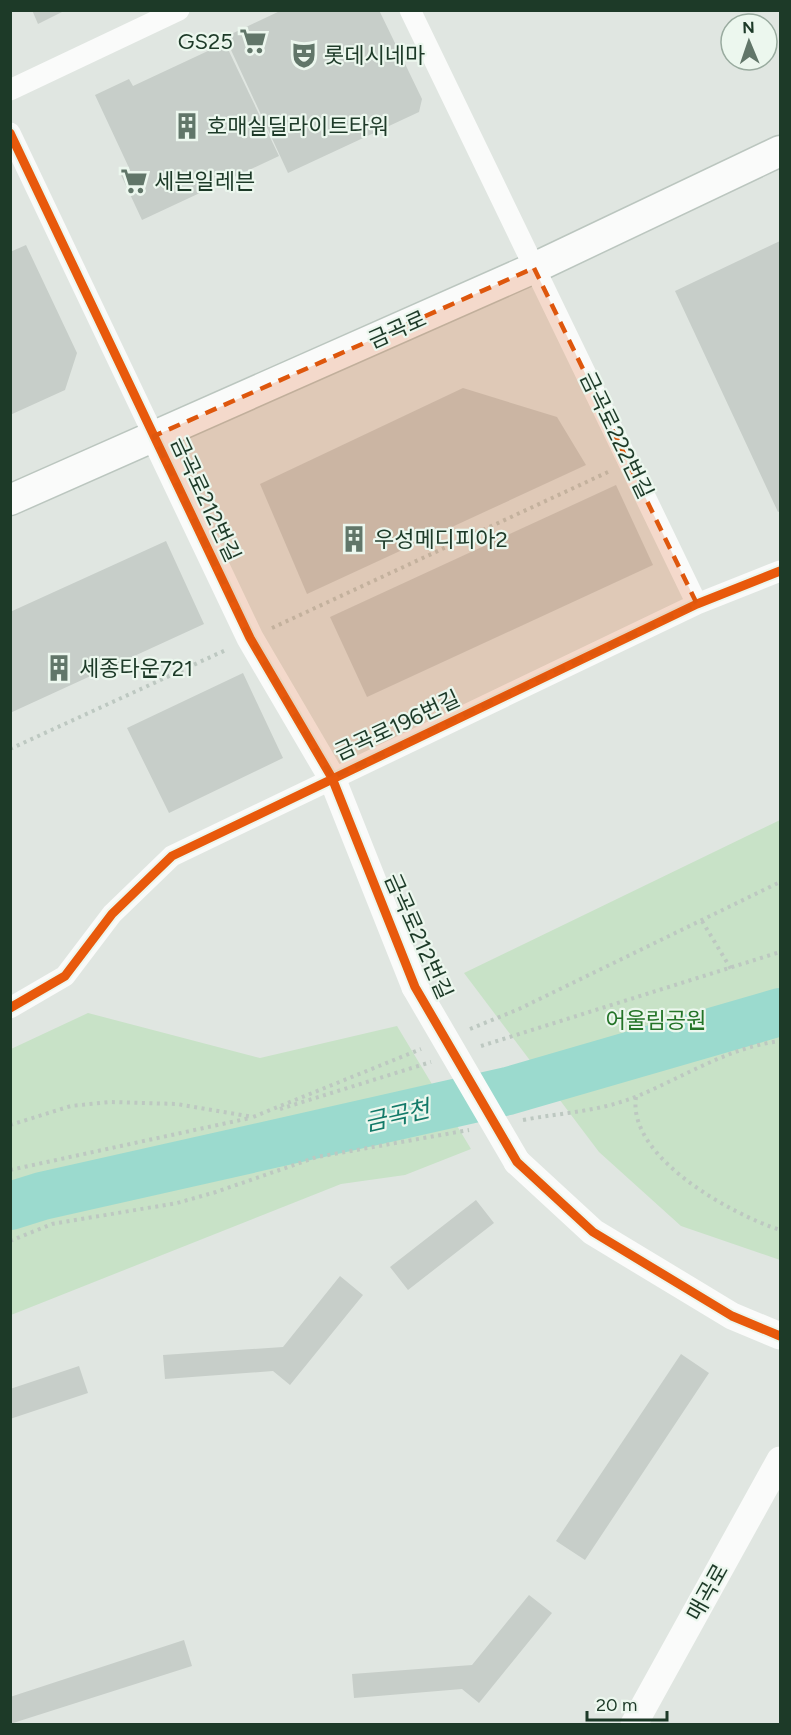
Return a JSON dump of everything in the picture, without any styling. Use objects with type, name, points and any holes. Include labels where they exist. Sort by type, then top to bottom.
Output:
[{"type":"main road","name":"금곡로","points":[[10,500],[534,268],[780,151]]},
{"type":"street","points":[[10,90],[180,10]]},
{"type":"street","name":"금곡로222번길","points":[[411,10],[497,185],[534,268],[631,461],[697,604]]},
{"type":"street","points":[[10,133],[154,436]]},
{"type":"street","name":"금곡로212번길","points":[[154,436],[250,638],[332,778],[416,987],[517,1162],[593,1232],[732,1316],[780,1336]]},
{"type":"street","name":"금곡로196번길","points":[[10,1008],[64,976],[112,914],[172,856],[697,604],[780,571]]},
{"type":"street","name":"매곡로","points":[[642,1722],[780,1460]]},
{"type":"path","points":[[10,749],[631,461]]},
{"type":"path","points":[[463,1032],[519,1010],[780,882]]},
{"type":"path","points":[[702,921],[731,969]]},
{"type":"path","points":[[480,1047],[780,952]]},
{"type":"path","points":[[516,1121],[596,1110],[636,1097],[683,1073],[740,1052],[780,1041]]},
{"type":"path","points":[[10,1125],[71,1106],[110,1102],[177,1104],[253,1117],[430,1046]]},
{"type":"path","points":[[10,1170],[253,1117],[435,1061]]},
{"type":"path","points":[[636,1097],[634,1111],[637,1124],[649,1146],[711,1196],[738,1213],[780,1230]]},
{"type":"path","points":[[10,1241],[51,1224],[177,1203],[317,1157],[481,1127]]},
{"type":"highlighted area","points":[[534,268],[697,604],[332,778],[250,638],[154,436]]},
{"type":"green space","name":"어울림공원","points":[[780,820],[780,1260],[681,1226],[599,1152],[464,973]]},
{"type":"green space","points":[[88,1013],[260,1058],[397,1026],[471,1149],[405,1175],[341,1184],[11,1315],[11,1049]]},
{"type":"building","points":[[32,10],[66,10],[38,24]]},
{"type":"building","points":[[282,10],[379,10],[422,99],[419,112],[288,173],[225,37]]},
{"type":"building","name":"호매실딜라이트타워","points":[[225,43],[279,156],[142,220],[121,175],[130,170],[95,95],[129,79],[133,86]]},
{"type":"building","points":[[780,241],[780,511],[778,512],[675,291]]},
{"type":"building","points":[[26,245],[77,353],[65,390],[10,415],[10,252]]},
{"type":"building","name":"우성메디피아2","points":[[463,388],[557,417],[586,465],[307,594],[260,484]]},
{"type":"building","points":[[616,485],[653,565],[367,697],[330,617]]},
{"type":"building","name":"세종타운721","points":[[166,541],[204,624],[10,713],[10,612]]},
{"type":"building","points":[[243,673],[283,758],[169,813],[127,728]]},
{"type":"building","points":[[476,1200],[494,1223],[408,1290],[390,1267]]},
{"type":"building","points":[[340,1276],[363,1295],[290,1385],[273,1371],[165,1379],[163,1355],[283,1347]]},
{"type":"building","points":[[681,1354],[709,1373],[585,1560],[556,1541]]},
{"type":"building","points":[[79,1366],[88,1393],[10,1419],[10,1389]]},
{"type":"building","points":[[529,1595],[552,1613],[479,1703],[462,1689],[354,1698],[352,1674],[472,1665]]},
{"type":"building","points":[[184,1640],[192,1666],[10,1724],[10,1697]]},
{"type":"waterway","name":"금곡천","points":[[10,1206],[42,1196],[508,1091],[780,1012]]},
{"type":"cycle path","points":[[10,133],[250,638],[332,778],[415,987],[517,1162],[593,1232],[732,1316],[780,1336]]},
{"type":"cycle path","points":[[10,1008],[65,976],[112,914],[172,856],[697,604],[780,571]]},
{"type":"place","name":"GS25","points":[[253,41]]},
{"type":"place","name":"롯데시네마","points":[[304,55]]},
{"type":"place","name":"호매실딜라이트타워","points":[[187,126]]},
{"type":"place","name":"세븐일레븐","points":[[134,181]]},
{"type":"place","name":"우성메디피아2","points":[[354,539]]},
{"type":"place","name":"세종타운721","points":[[59,668]]}]
